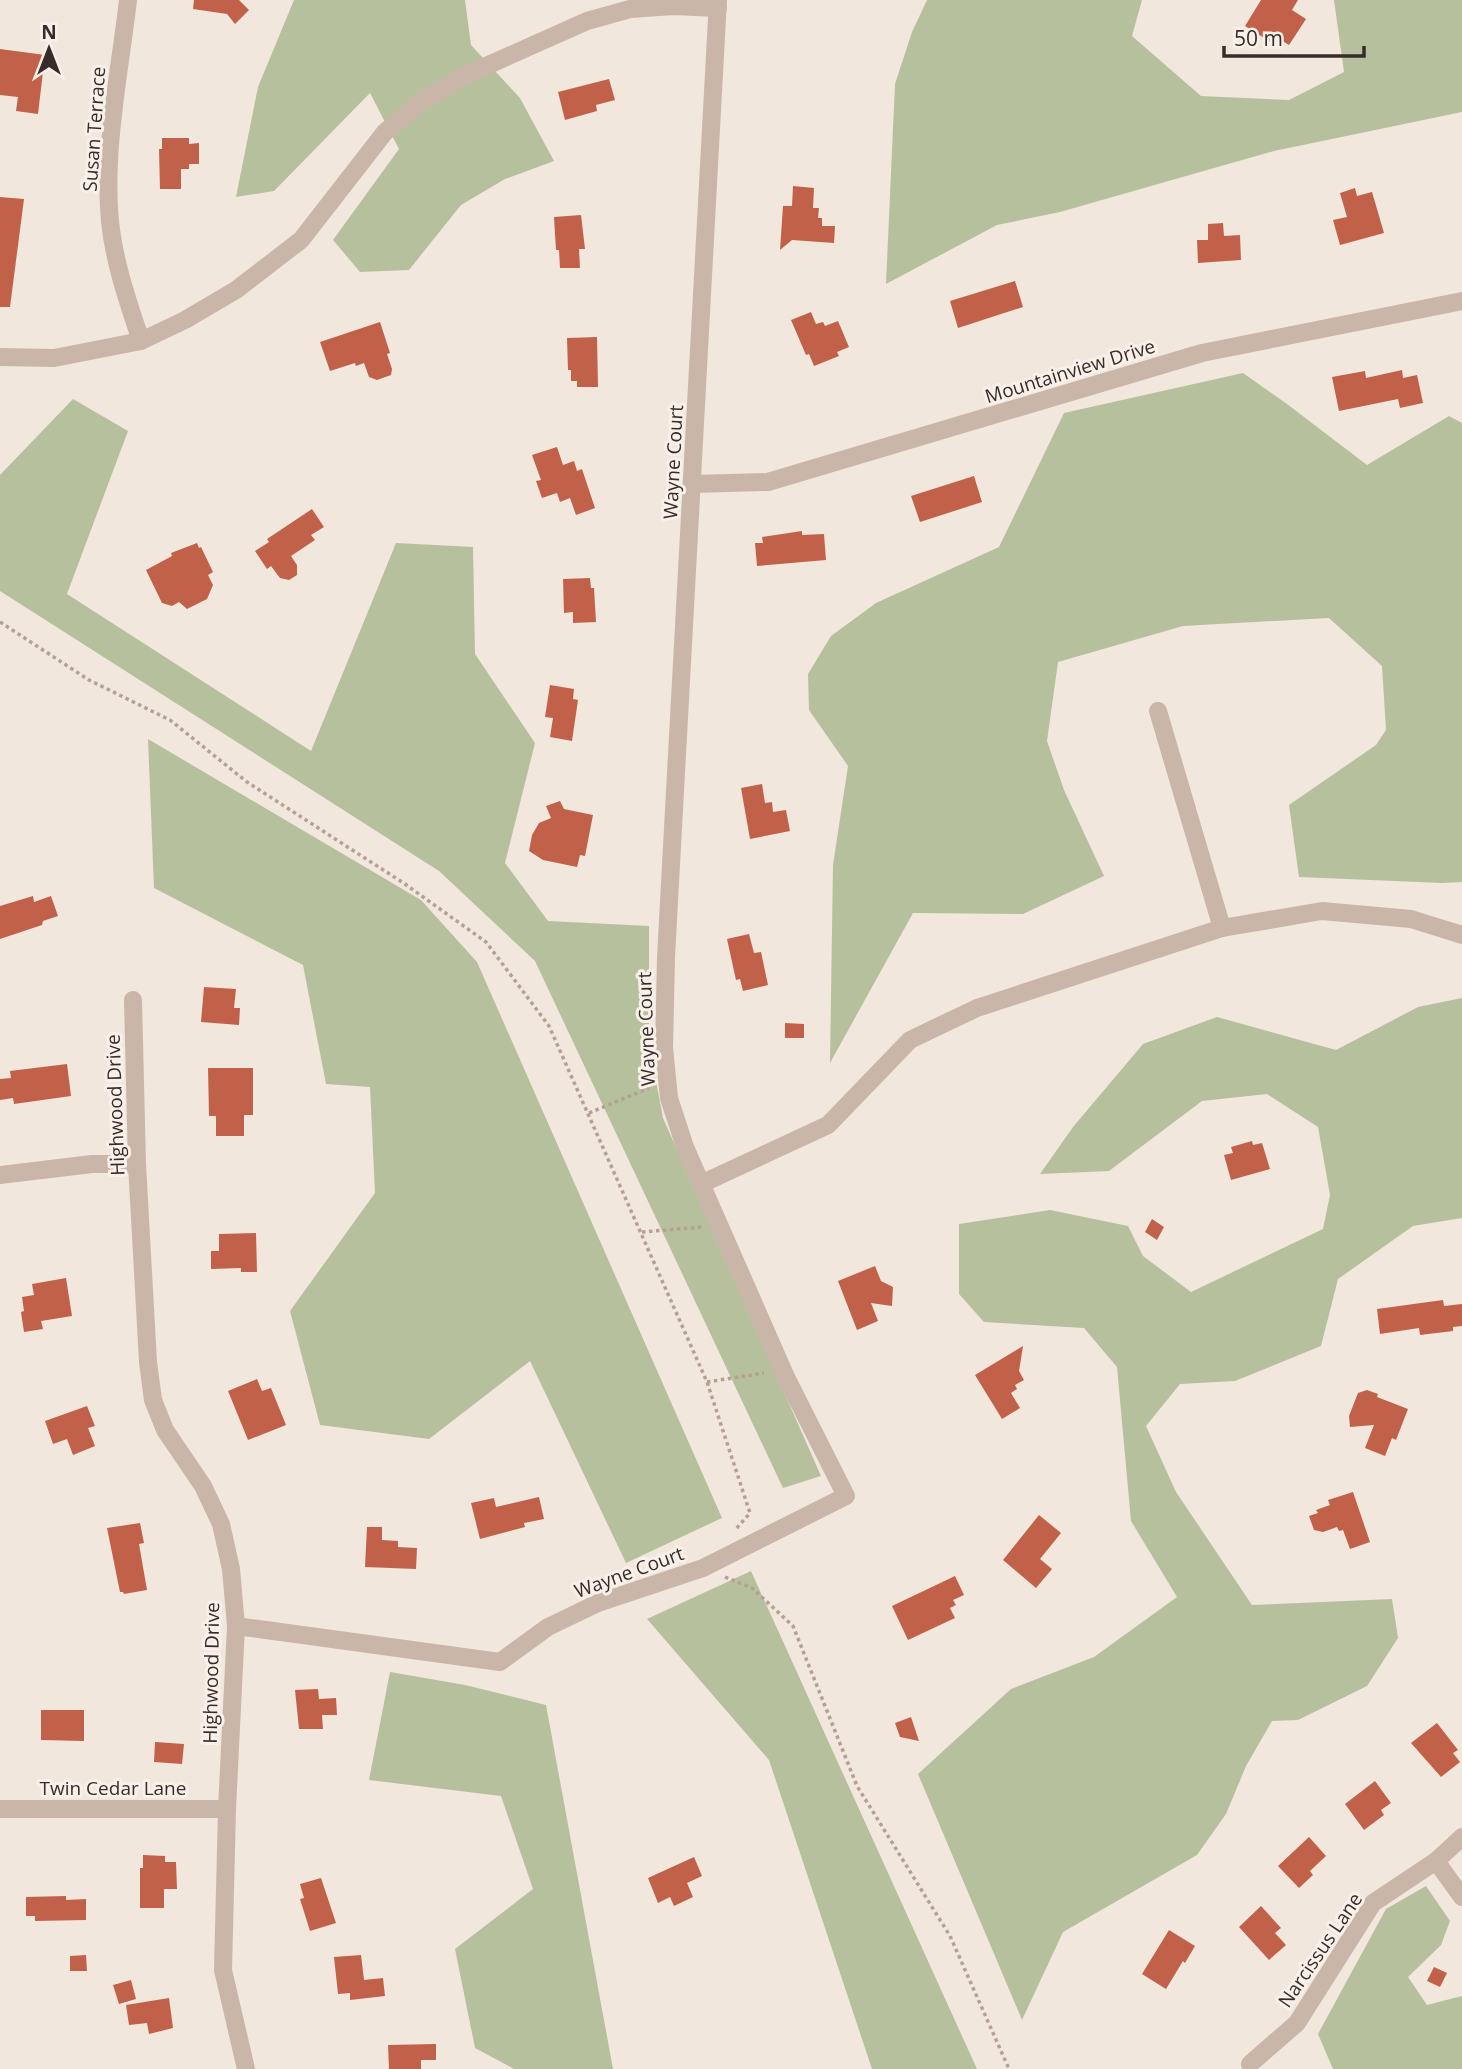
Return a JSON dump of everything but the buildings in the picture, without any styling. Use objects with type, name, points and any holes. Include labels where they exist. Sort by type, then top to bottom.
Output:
[{"type":"street","name":"Susan Terrace","points":[[128,0],[110,157],[110,220],[119,270],[141,341]]},
{"type":"street","points":[[0,357],[54,358],[141,341],[185,320],[236,290],[301,240],[385,132],[425,99],[456,81],[587,21],[630,9],[718,4]]},
{"type":"street","name":"Wayne Court","points":[[236,1626],[500,1662],[548,1627],[598,1603],[703,1568],[846,1496],[783,1371],[685,1147],[669,1098],[664,1048],[666,957],[718,4]]},
{"type":"street","name":"Mountainview Drive","points":[[693,484],[768,482],[1202,353],[1462,301]]},
{"type":"street","points":[[1158,711],[1222,928]]},
{"type":"street","points":[[701,1184],[828,1125],[910,1040],[977,1008],[1222,928],[1322,911],[1412,919],[1462,935]]},
{"type":"street","name":"Highwood Drive","points":[[133,1000],[137,1164],[148,1362],[153,1400],[165,1430],[204,1486],[221,1524],[231,1569],[236,1626],[223,1970],[246,2069]]},
{"type":"street","points":[[0,1175],[92,1164],[137,1164]]},
{"type":"street","name":"Twin Cedar Lane","points":[[0,1809],[227,1809]]},
{"type":"street","name":"Narcissus Lane","points":[[1250,2064],[1297,2024],[1373,1903],[1436,1861],[1462,1837]]},
{"type":"street","points":[[1436,1861],[1462,1897]]},
{"type":"path","points":[[0,622],[89,680],[170,720],[247,782],[405,884],[486,942],[549,1026],[707,1382],[750,1513],[734,1531]]},
{"type":"path","points":[[589,1113],[667,1080]]},
{"type":"path","points":[[642,1232],[720,1225]]},
{"type":"path","points":[[707,1382],[783,1371]]},
{"type":"path","points":[[703,1568],[752,1588],[793,1626],[857,1786],[950,1936],[1009,2069]]},
{"type":"green space","points":[[294,0],[465,0],[471,45],[520,98],[554,161],[505,179],[461,205],[409,270],[360,272],[333,240],[399,149],[370,93],[274,191],[236,197],[258,87]]},
{"type":"green space","points":[[927,0],[1142,0],[1132,36],[1201,96],[1289,100],[1344,72],[1334,0],[1462,0],[1462,112],[1274,151],[1060,212],[997,225],[886,284],[895,84],[912,32]]},
{"type":"green space","points":[[1243,373],[1367,465],[1449,416],[1462,423],[1462,882],[1299,877],[1289,805],[1376,745],[1386,730],[1382,666],[1329,618],[1183,626],[1058,662],[1047,741],[1064,790],[1104,876],[1023,914],[913,913],[830,1063],[833,865],[848,766],[809,710],[808,674],[831,636],[876,603],[999,547],[1064,413]]},
{"type":"green space","points":[[73,399],[128,431],[67,594],[311,751],[396,543],[473,547],[475,654],[535,743],[505,863],[548,921],[649,926],[649,1044],[663,1118],[821,1476],[783,1488],[535,961],[439,871],[0,591],[0,475]]},
{"type":"green space","points":[[148,739],[421,900],[477,962],[722,1518],[626,1563],[530,1361],[429,1439],[320,1425],[290,1311],[375,1193],[370,1087],[326,1084],[303,965],[154,888]]},
{"type":"green space","points":[[1462,998],[1462,1218],[1413,1226],[1338,1279],[1321,1346],[1235,1381],[1180,1384],[1146,1426],[1176,1492],[1252,1605],[1392,1599],[1398,1638],[1367,1686],[1298,1720],[1272,1721],[1246,1766],[1226,1814],[1197,1855],[1063,1932],[1022,2020],[918,1774],[1011,1689],[1094,1657],[1177,1597],[1131,1521],[1117,1367],[1084,1328],[984,1322],[959,1294],[959,1224],[1050,1210],[1128,1226],[1143,1256],[1191,1292],[1323,1229],[1330,1195],[1318,1127],[1267,1094],[1202,1101],[1109,1171],[1040,1174],[1073,1127],[1143,1044],[1217,1017],[1336,1050],[1418,1007]]},
{"type":"green space","points":[[751,1571],[977,2069],[872,2069],[769,1760],[647,1619]]},
{"type":"green space","points":[[390,1672],[465,1685],[546,1705],[613,2069],[514,2069],[475,2048],[455,1949],[533,1889],[501,1796],[369,1780]]},
{"type":"green space","points":[[1426,1886],[1450,1921],[1441,1945],[1408,1977],[1427,2005],[1462,1996],[1462,2069],[1333,2069],[1318,2034],[1386,1909]]}]
